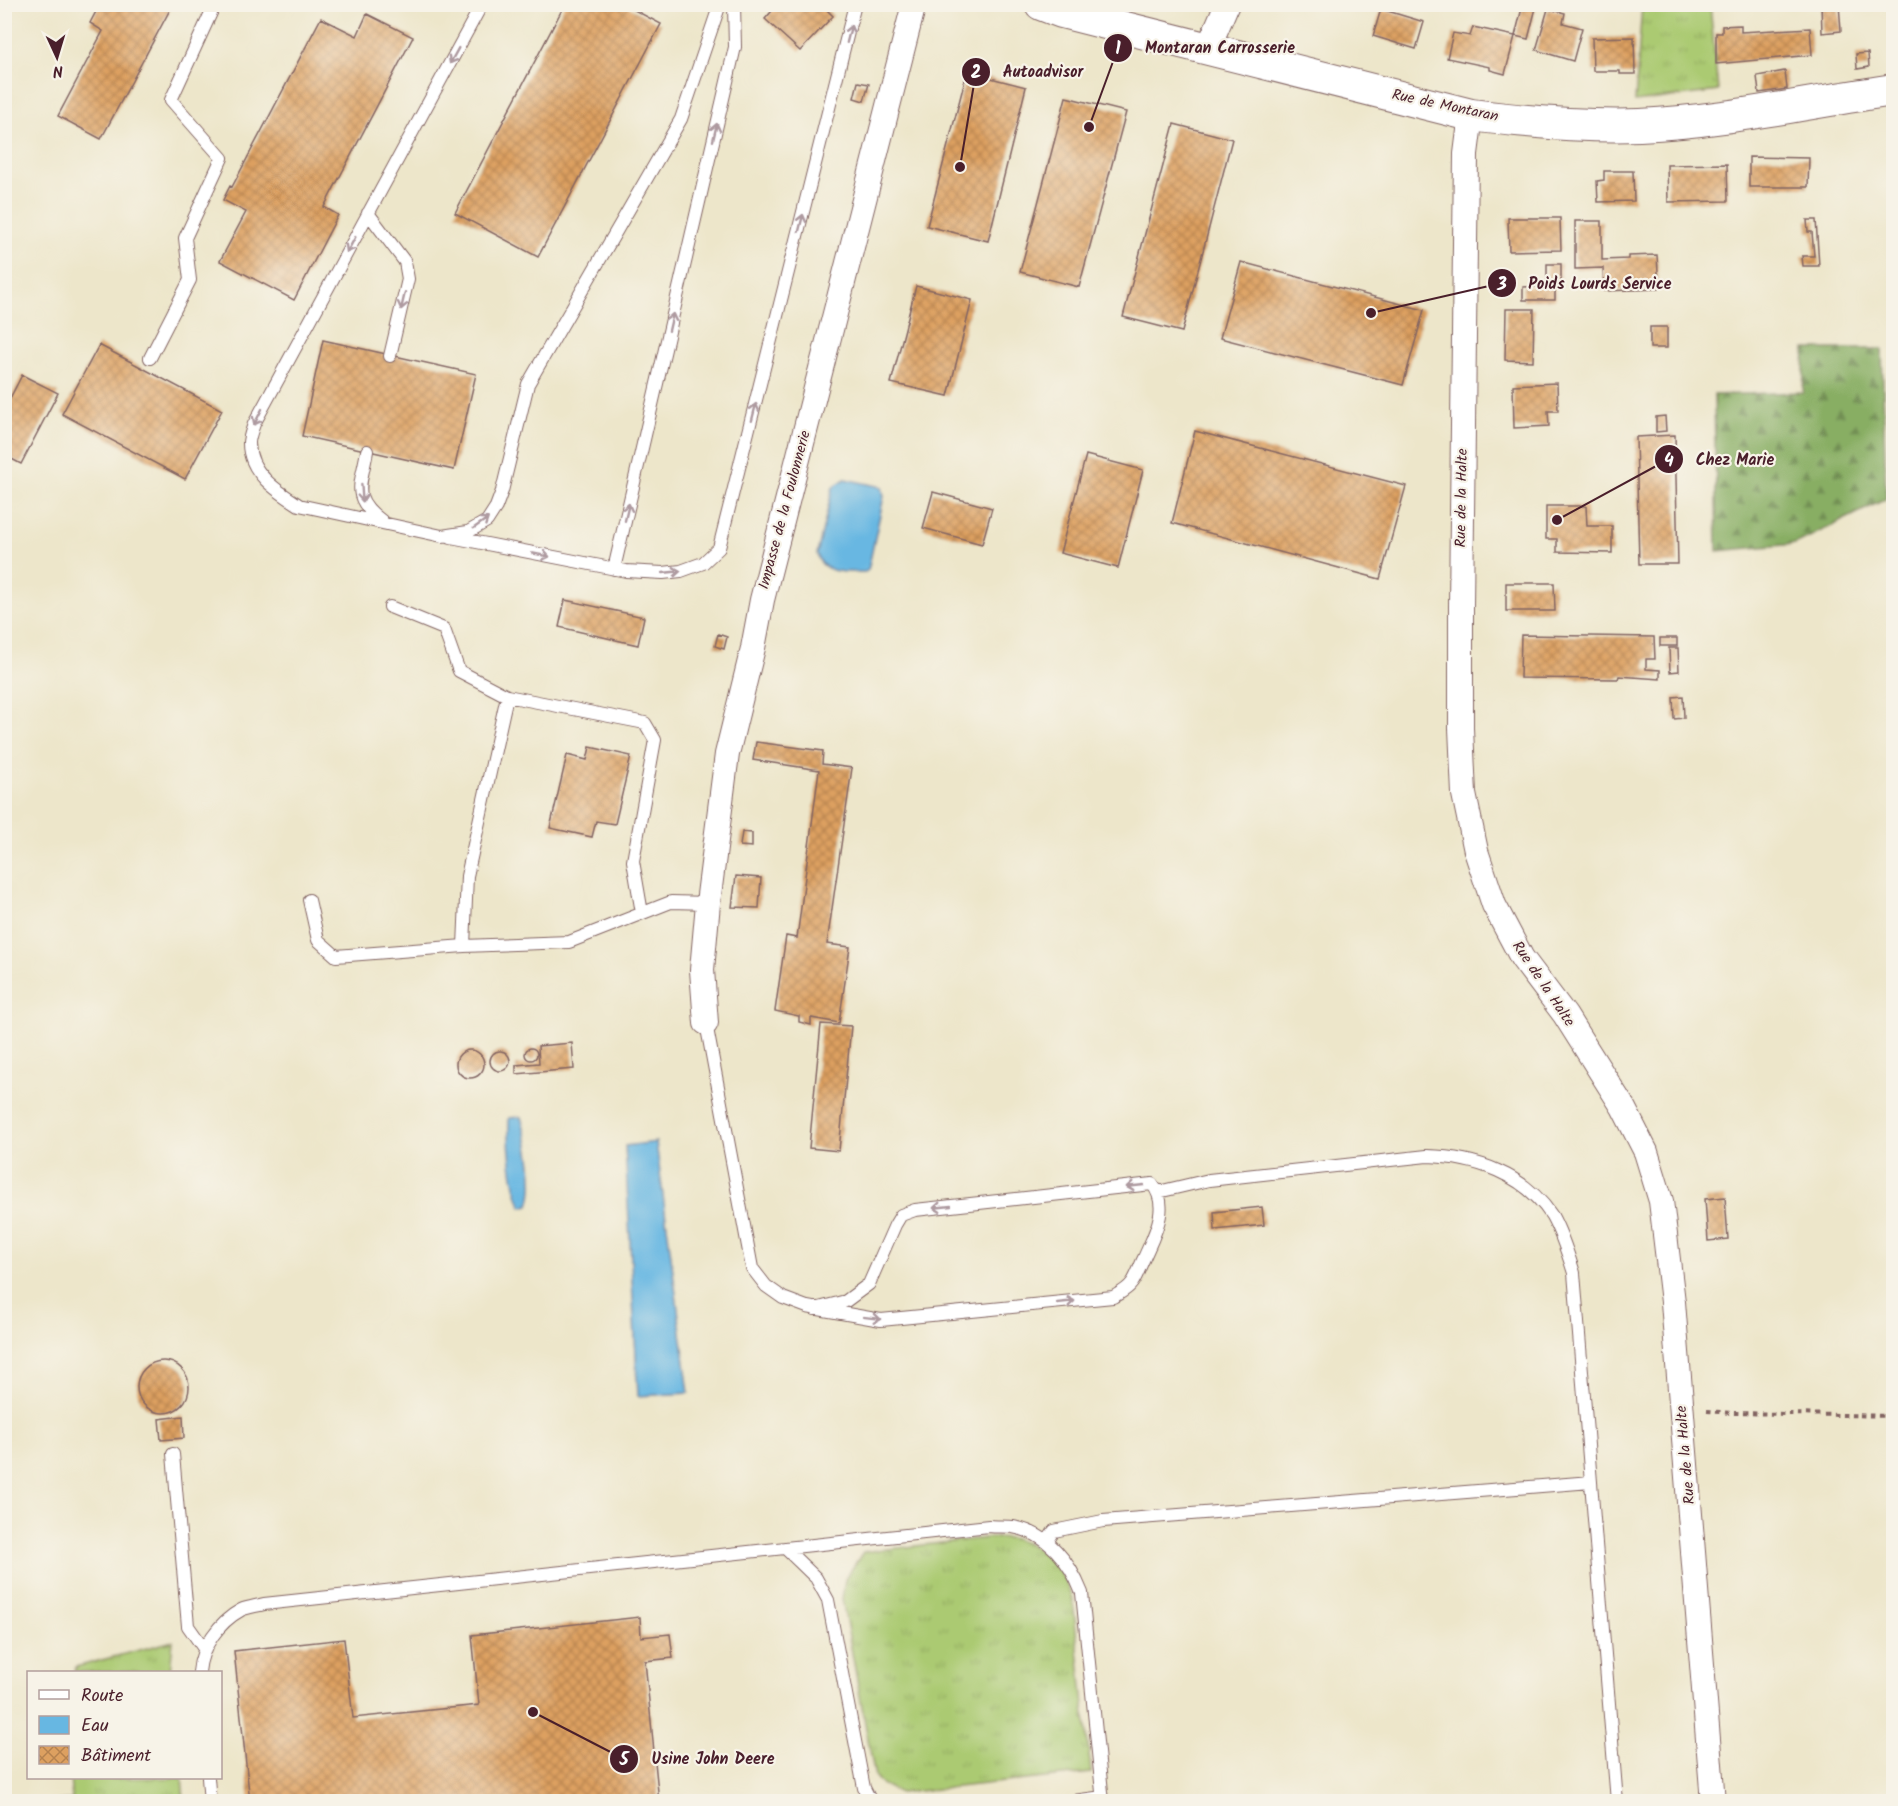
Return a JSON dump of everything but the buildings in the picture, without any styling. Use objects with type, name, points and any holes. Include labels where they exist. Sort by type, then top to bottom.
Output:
[{"type":"street","name":"Impasse de la Foulonnerie","points":[[706,1023],[702,970],[727,754],[753,648],[762,600],[914,4]]},
{"type":"street","name":"Rue de Montaran","points":[[1041,4],[1062,12],[1471,115],[1524,122],[1570,125],[1640,124],[1722,117],[1893,90]]},
{"type":"street","points":[[1208,48],[1227,4]]},
{"type":"street","name":"Rue de la Halte","points":[[1471,115],[1466,154],[1461,571],[1461,728],[1464,794],[1476,851],[1494,905],[1522,958],[1565,1015],[1623,1107],[1646,1152],[1661,1201],[1672,1292],[1713,1802]]},
{"type":"lane","points":[[150,358],[190,280],[185,238],[222,158],[171,100],[215,4]]},
{"type":"lane","points":[[482,4],[254,424],[249,443],[252,461],[263,478],[279,493],[299,505],[442,536],[614,569],[663,573],[681,572],[703,563],[719,548],[855,4]]},
{"type":"lane","points":[[442,536],[468,532],[487,521],[496,507],[528,384],[681,119],[720,4]]},
{"type":"lane","points":[[614,569],[735,47],[734,4]]},
{"type":"lane","points":[[368,213],[405,262],[408,279],[390,356]]},
{"type":"lane","points":[[367,451],[360,489],[361,501],[367,510],[386,524]]},
{"type":"lane","points":[[390,607],[444,629],[459,671],[507,696],[645,723],[655,740],[633,861],[642,913]]},
{"type":"lane","points":[[464,946],[467,876],[507,696]]},
{"type":"lane","points":[[309,900],[318,940],[336,956],[464,946],[569,942],[671,902],[708,903]]},
{"type":"lane","points":[[706,1023],[752,1268],[766,1286],[783,1298],[814,1309],[881,1320],[1113,1297],[1133,1282],[1159,1225],[1161,1210],[1158,1192],[1152,1184],[908,1212],[901,1215],[895,1225],[869,1284],[846,1301],[814,1309]]},
{"type":"lane","points":[[1158,1192],[1209,1180],[1427,1156],[1451,1156],[1501,1172],[1538,1197],[1552,1217],[1574,1273],[1617,1802]]},
{"type":"lane","points":[[173,1454],[188,1626],[205,1650]]},
{"type":"lane","points":[[1047,1542],[1054,1531],[1103,1521],[1591,1482]]},
{"type":"lane","points":[[199,1671],[205,1650],[226,1620],[243,1609],[264,1604],[989,1526],[1013,1527],[1032,1533],[1047,1542],[1069,1564],[1082,1593],[1103,1799],[1066,1802]]},
{"type":"lane","points":[[785,1548],[816,1578],[828,1600],[864,1788],[871,1802]]},
{"type":"lane","points":[[207,1779],[210,1802]]},
{"type":"path","points":[[1682,1408],[1732,1413],[1893,1416]]},
{"type":"green space","points":[[1642,5],[1710,5],[1718,91],[1635,102]]},
{"type":"green space","points":[[1805,349],[1882,349],[1886,499],[1795,544],[1717,551],[1714,395],[1803,392]]},
{"type":"green space","points":[[994,1537],[1014,1539],[1037,1549],[1053,1563],[1065,1580],[1073,1601],[1091,1773],[900,1793],[881,1784],[875,1777],[842,1599],[845,1579],[863,1552]]},
{"type":"green space","points":[[173,1641],[170,1671],[74,1671],[76,1667]]},
{"type":"green space","points":[[70,1779],[182,1779],[184,1801],[57,1801],[72,1800]]},
{"type":"water","points":[[845,479],[882,487],[884,496],[868,570],[865,572],[843,572],[830,569],[824,566],[817,554],[833,487]]},
{"type":"water","points":[[521,1117],[532,1174],[529,1205],[522,1207],[513,1175],[509,1128],[509,1118]]},
{"type":"water","points":[[656,1142],[689,1393],[638,1396],[625,1146]]},
{"type":"place","name":"Montaran Carrosserie","points":[[1089,127]]},
{"type":"place","name":"Autoadvisor","points":[[960,167]]},
{"type":"place","name":"Poids Lourds Service","points":[[1371,313]]},
{"type":"place","name":"Chez Marie","points":[[1557,520]]},
{"type":"place","name":"Usine John Deere","points":[[533,1712]]}]
